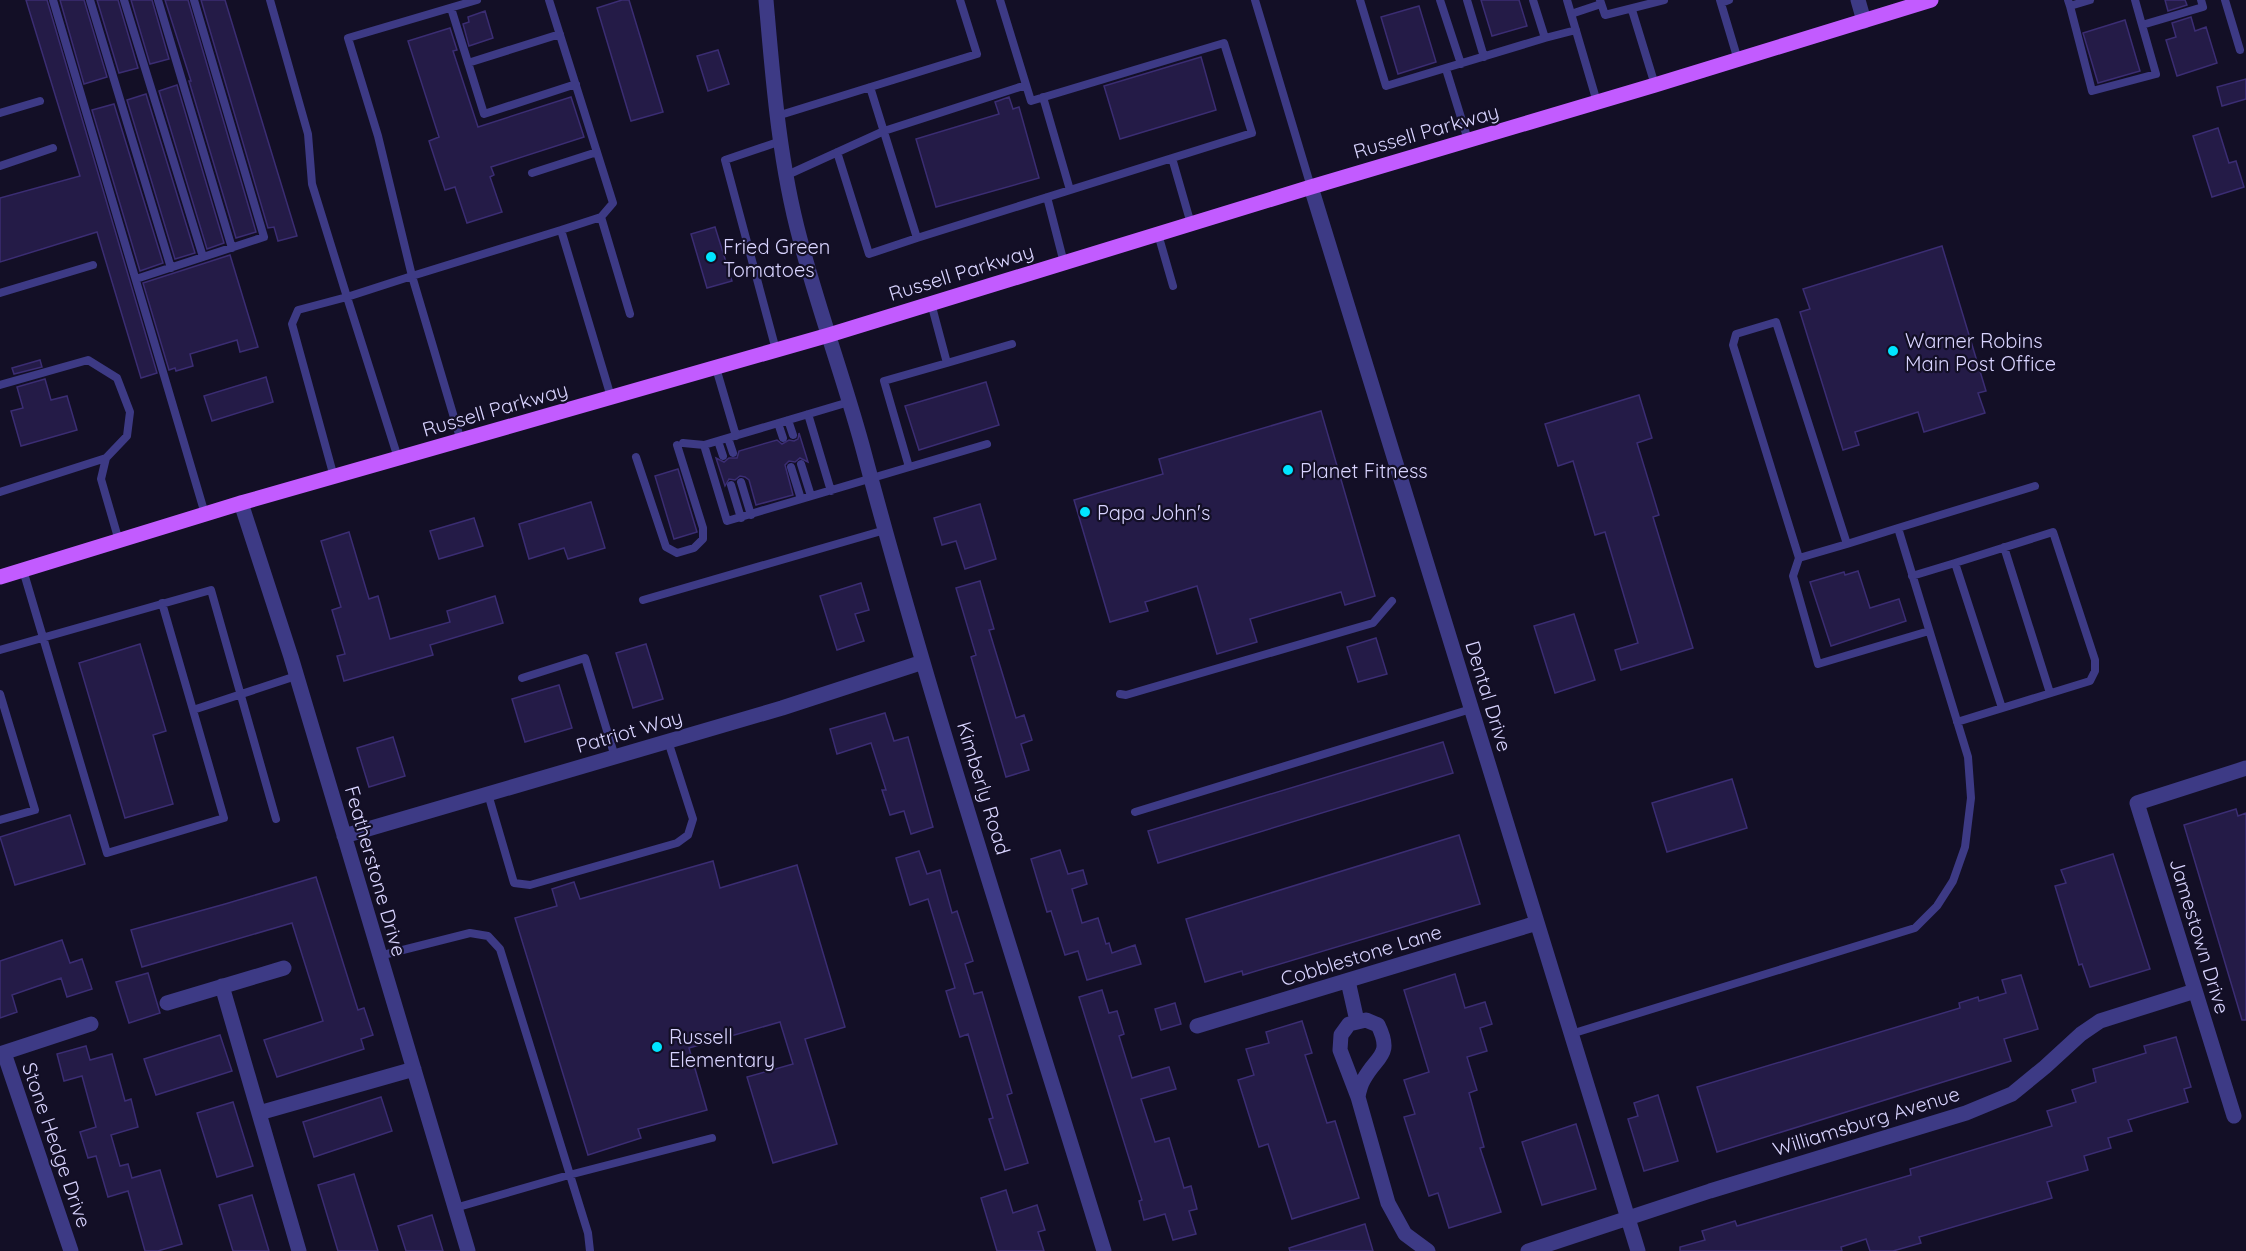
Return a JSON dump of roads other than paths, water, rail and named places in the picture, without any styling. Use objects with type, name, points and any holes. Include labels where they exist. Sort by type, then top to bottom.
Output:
[{"type":"main road","name":"Russell Parkway","points":[[0,577],[242,503],[829,335],[1931,0]]},
{"type":"street","name":"Kimberly Road","points":[[766,0],[777,116],[786,176],[800,239],[923,662],[1104,1251]]},
{"type":"street","points":[[1858,0],[1864,21]]},
{"type":"street","name":"Dental Drive","points":[[1311,187],[1638,1251]]},
{"type":"street","name":"Featherstone Drive","points":[[242,503],[468,1251]]},
{"type":"street","name":"Patriot Way","points":[[344,836],[782,708],[923,662]]},
{"type":"street","name":"Jamestown Drive","points":[[2234,1116],[2137,803],[2246,768]]},
{"type":"street","name":"Cobblestone Lane","points":[[1197,1026],[1537,923]]},
{"type":"street","points":[[167,1003],[284,968]]},
{"type":"street","points":[[1348,981],[1357,1021]]},
{"type":"street","points":[[222,986],[299,1251]]},
{"type":"street","name":"Williamsburg Avenue","points":[[1528,1251],[1721,1188],[1966,1113],[2012,1094],[2081,1034],[2100,1021],[2195,991]]},
{"type":"street","points":[[1358,1097],[1363,1080],[1383,1054],[1384,1038],[1378,1025],[1365,1020],[1349,1024],[1341,1035],[1340,1050],[1358,1097],[1388,1203],[1405,1234],[1428,1251]]},
{"type":"street","name":"Stone Hedge Drive","points":[[71,1251],[2,1054],[91,1024]]},
{"type":"street","points":[[259,1113],[414,1070]]},
{"type":"lane","points":[[53,0],[206,514]]},
{"type":"lane","points":[[90,0],[171,268]]},
{"type":"lane","points":[[124,0],[203,257]]},
{"type":"lane","points":[[158,0],[232,248]]},
{"type":"lane","points":[[136,279],[264,237],[194,0]]},
{"type":"lane","points":[[270,0],[308,134],[312,184],[399,458]]},
{"type":"lane","points":[[461,441],[412,276],[378,136],[348,38],[477,0]]},
{"type":"lane","points":[[334,477],[292,324],[298,310],[601,218],[613,203],[549,0]]},
{"type":"lane","points":[[777,116],[976,54],[960,0]]},
{"type":"lane","points":[[837,152],[869,254],[1252,133],[1224,43],[1031,101],[1000,0]]},
{"type":"lane","points":[[1255,0],[1311,187]]},
{"type":"lane","points":[[1359,0],[1386,86],[1576,30]]},
{"type":"lane","points":[[1440,0],[1461,64]]},
{"type":"lane","points":[[1467,0],[1484,57]]},
{"type":"lane","points":[[1533,0],[1545,38]]},
{"type":"lane","points":[[1568,0],[1597,102]]},
{"type":"lane","points":[[1571,14],[1601,2],[1605,15],[1632,10],[1664,0]]},
{"type":"lane","points":[[2090,0],[2069,3],[2092,91],[2156,74],[2137,1]]},
{"type":"lane","points":[[2142,25],[2203,7],[2201,0]]},
{"type":"lane","points":[[2225,0],[2240,50]]},
{"type":"lane","points":[[1723,1],[1738,60]]},
{"type":"lane","points":[[451,8],[484,114],[576,84]]},
{"type":"lane","points":[[1632,10],[1654,85]]},
{"type":"lane","points":[[468,63],[560,34]]},
{"type":"lane","points":[[1446,69],[1468,140]]},
{"type":"lane","points":[[786,176],[884,131],[1026,85]]},
{"type":"lane","points":[[870,87],[916,238]]},
{"type":"lane","points":[[1042,97],[1070,190]]},
{"type":"lane","points":[[0,113],[40,101]]},
{"type":"lane","points":[[776,350],[725,160],[781,141]]},
{"type":"lane","points":[[0,166],[53,148]]},
{"type":"lane","points":[[532,173],[597,152]]},
{"type":"lane","points":[[1172,159],[1191,224]]},
{"type":"lane","points":[[1047,197],[1064,263]]},
{"type":"lane","points":[[601,218],[630,314]]},
{"type":"lane","points":[[561,230],[611,398]]},
{"type":"lane","points":[[1158,234],[1173,286]]},
{"type":"lane","points":[[0,293],[93,265]]},
{"type":"lane","points":[[931,303],[947,363]]},
{"type":"lane","points":[[1847,544],[1776,322],[1736,334],[1733,345],[1799,558],[1793,576],[1818,664],[1929,631]]},
{"type":"lane","points":[[909,467],[884,381],[1011,344]]},
{"type":"lane","points":[[0,386],[88,360],[117,378],[130,412],[127,436],[106,458],[0,492]]},
{"type":"lane","points":[[716,368],[732,437],[733,453]]},
{"type":"lane","points":[[636,457],[666,547],[677,553],[694,548],[703,539],[703,528],[680,444],[704,445],[849,402]]},
{"type":"lane","points":[[808,414],[831,491]]},
{"type":"lane","points":[[788,420],[793,435]]},
{"type":"lane","points":[[778,423],[783,438]]},
{"type":"lane","points":[[718,441],[723,456]]},
{"type":"lane","points":[[704,445],[728,521],[987,444]]},
{"type":"lane","points":[[106,458],[101,479],[119,541]]},
{"type":"lane","points":[[801,464],[811,496]]},
{"type":"lane","points":[[791,467],[801,499]]},
{"type":"lane","points":[[741,482],[751,514]]},
{"type":"lane","points":[[731,485],[741,518]]},
{"type":"lane","points":[[1799,558],[2035,486]]},
{"type":"lane","points":[[1571,1034],[1915,928],[1937,906],[1953,881],[1965,847],[1971,798],[1968,757],[1898,528]]},
{"type":"lane","points":[[643,600],[885,530]]},
{"type":"lane","points":[[1912,576],[2053,532],[2095,660],[2095,671],[2090,681],[1957,722]]},
{"type":"lane","points":[[2004,547],[2050,693]]},
{"type":"lane","points":[[1955,563],[2002,708]]},
{"type":"lane","points":[[23,570],[107,853],[224,818],[162,603]]},
{"type":"lane","points":[[0,650],[211,590],[276,819]]},
{"type":"lane","points":[[1120,694],[1126,695],[1373,622],[1392,601]]},
{"type":"lane","points":[[522,678],[585,658],[615,757]]},
{"type":"lane","points":[[193,710],[296,676]]},
{"type":"lane","points":[[0,694],[35,810],[0,820]]},
{"type":"lane","points":[[1135,813],[1471,709]]},
{"type":"lane","points":[[488,794],[514,883],[530,885],[665,846],[683,840],[688,835],[693,819],[668,741]]},
{"type":"lane","points":[[379,956],[470,933],[488,936],[500,949],[588,1233],[590,1251]]},
{"type":"lane","points":[[455,1208],[569,1175],[712,1138]]},
{"type":"place","name":"Fried Green Tomatoes","points":[[711,257]]},
{"type":"place","name":"Warner Robins Main Post Office","points":[[1893,351]]},
{"type":"place","name":"Planet Fitness","points":[[1288,470]]},
{"type":"place","name":"Papa John's","points":[[1085,512]]},
{"type":"place","name":"Russell Elementary","points":[[657,1047]]}]
